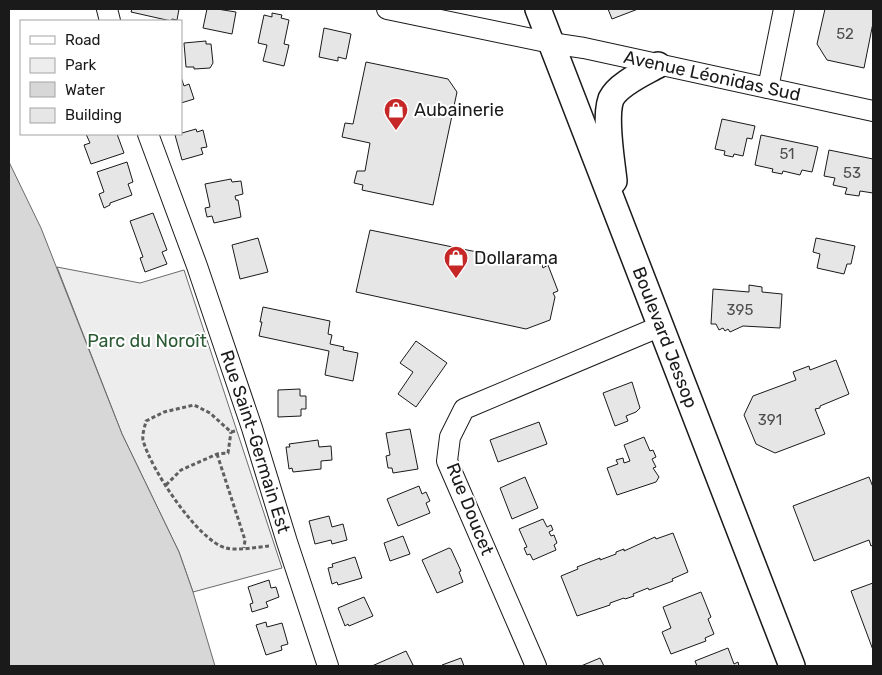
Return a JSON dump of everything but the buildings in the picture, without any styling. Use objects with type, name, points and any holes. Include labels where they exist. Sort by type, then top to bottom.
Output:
[{"type":"main road","name":"Boulevard Jessop","points":[[538,9],[792,666]]},
{"type":"main road","points":[[617,213],[608,125],[612,99],[626,83],[658,65]]},
{"type":"street","name":"Avenue Léonidas Sud","points":[[387,9],[551,43],[584,48],[873,111]]},
{"type":"street","points":[[768,88],[784,9]]},
{"type":"street","name":"Rue Saint-Germain Est","points":[[148,135],[197,266],[252,428],[328,666]]},
{"type":"street","name":"Rue Doucet","points":[[536,666],[448,461],[450,438],[464,409],[661,326]]},
{"type":"path","points":[[231,432],[210,413],[194,405],[164,412],[146,421],[142,438],[166,485],[193,523],[214,543],[227,548],[244,548],[287,542]]},
{"type":"path","points":[[231,432],[252,428]]},
{"type":"path","points":[[166,485],[181,470],[217,454],[228,453],[231,432]]},
{"type":"path","points":[[217,454],[245,540],[244,548]]},
{"type":"green space","name":"Parc du Noroît","points":[[57,267],[140,283],[184,270],[282,568],[193,592],[179,552],[122,434]]},
{"type":"water","points":[[9,162],[41,228],[122,434],[179,552],[215,666],[9,666]]},
{"type":"place","name":"Aubainerie","points":[[396,131]]},
{"type":"place","name":"Dollarama","points":[[456,279]]}]
